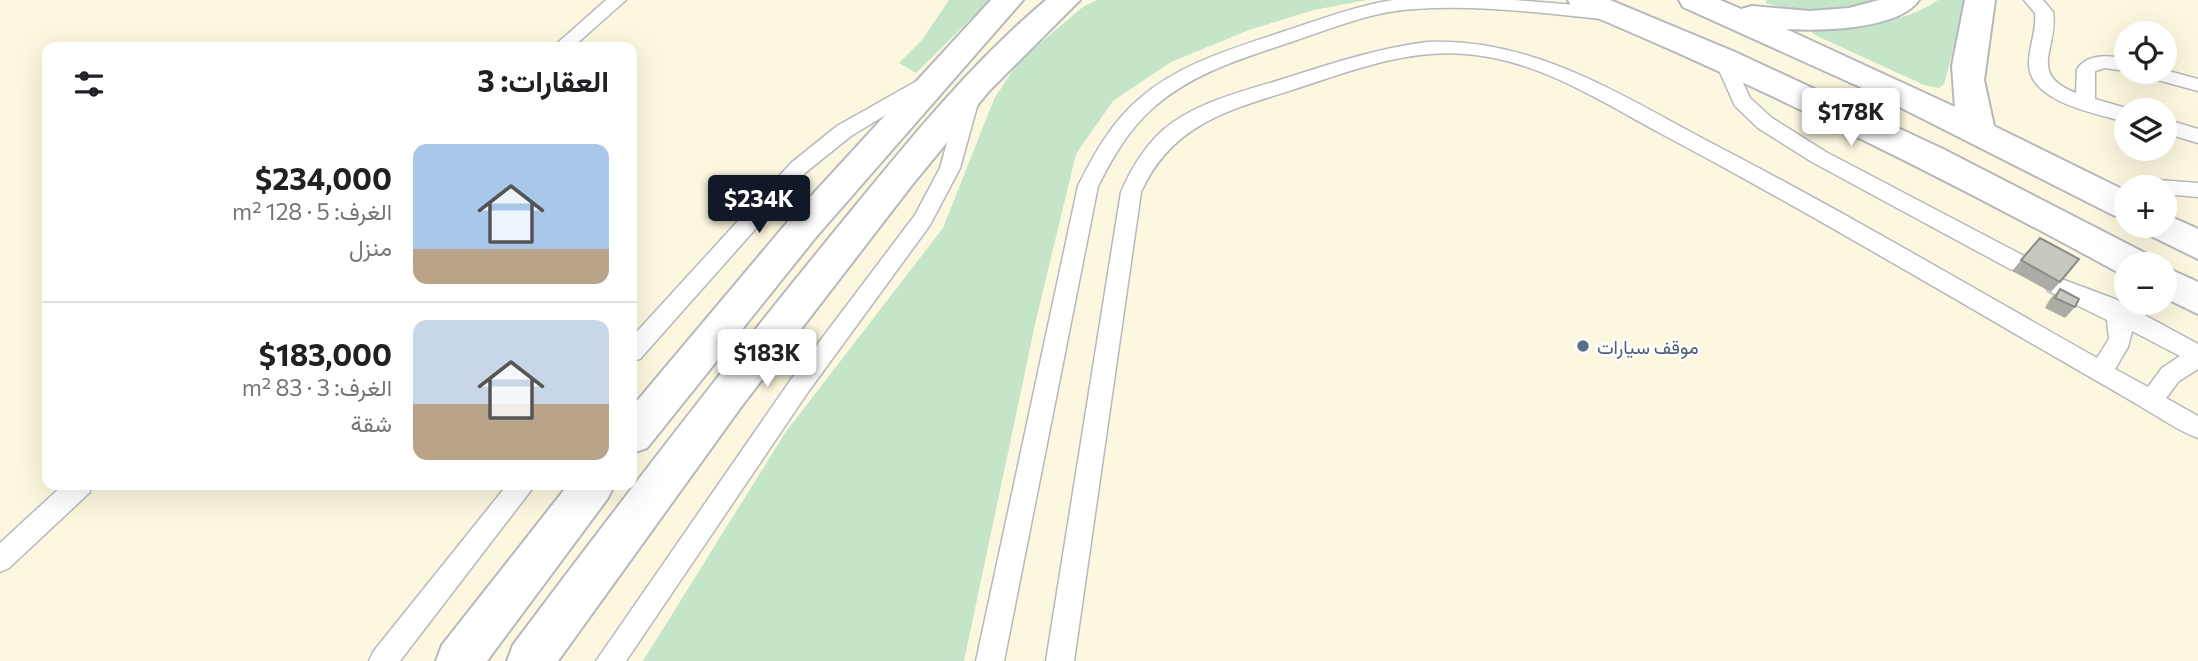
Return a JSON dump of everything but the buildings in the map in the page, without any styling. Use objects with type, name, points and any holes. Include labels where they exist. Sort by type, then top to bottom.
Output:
[{"type":"street","points":[[530,661],[631,519],[743,371],[910,163],[954,84],[1007,0]]},
{"type":"street","points":[[637,430],[803,228],[954,84],[1065,0]]},
{"type":"street","points":[[1583,0],[1723,59],[1868,126],[2114,254]]},
{"type":"street","points":[[1694,0],[1869,78],[2114,198]]},
{"type":"street","points":[[1724,13],[1818,20],[1858,17],[1904,0]]},
{"type":"street","points":[[1980,0],[1966,68],[1967,89],[1980,134]]},
{"type":"street","points":[[2177,234],[2198,245]]},
{"type":"street","points":[[2177,288],[2198,299]]},
{"type":"street","points":[[459,661],[589,490]]},
{"type":"lane","points":[[568,42],[617,0]]},
{"type":"lane","points":[[2033,0],[2044,12],[2045,19],[2038,66],[2041,78],[2054,91],[2114,111]]},
{"type":"lane","points":[[990,661],[1088,186],[1114,136],[1134,113],[1166,87],[1213,61],[1365,11],[1440,3],[1618,14]]},
{"type":"lane","points":[[1060,661],[1131,192],[1138,174],[1163,142],[1198,118],[1243,99],[1370,59],[1411,49],[1446,47],[1494,51],[1541,65],[1777,186],[2198,428]]},
{"type":"lane","points":[[1723,59],[1742,101],[1752,113],[1782,135],[1838,156],[2021,259]]},
{"type":"lane","points":[[2085,102],[2086,69],[2107,62],[2114,63]]},
{"type":"lane","points":[[2177,79],[2198,85]]},
{"type":"lane","points":[[610,661],[800,385],[923,220],[950,168],[954,84],[844,131],[798,169],[637,346]]},
{"type":"lane","points":[[2177,130],[2196,136]]},
{"type":"lane","points":[[2177,187],[2198,190]]},
{"type":"lane","points":[[2060,281],[2082,286],[2112,310],[2198,357]]},
{"type":"lane","points":[[2101,371],[2120,345],[2119,324],[2112,310]]},
{"type":"lane","points":[[2152,401],[2169,374],[2198,357]]},
{"type":"lane","points":[[0,560],[75,490]]},
{"type":"lane","points":[[383,661],[518,490]]},
{"type":"shaded area","points":[[0,0],[2198,0],[2198,661],[0,661]]},
{"type":"green space","points":[[949,0],[990,0],[916,73],[899,63],[922,40]]},
{"type":"green space","points":[[1097,0],[1367,0],[1314,10],[1249,30],[1171,62],[1113,101],[1076,154],[1036,320],[964,661],[643,661],[785,433],[943,228],[994,99],[1019,61],[1084,6]]},
{"type":"green space","points":[[1767,0],[1881,0],[1852,7],[1808,10],[1779,7],[1765,3]]},
{"type":"green space","points":[[1938,0],[1967,0],[1944,84],[1939,88],[1924,85],[1815,35],[1807,28],[1891,20],[1923,9]]},
{"type":"place","name":"موقف سيارات","points":[[1583,346]]}]
